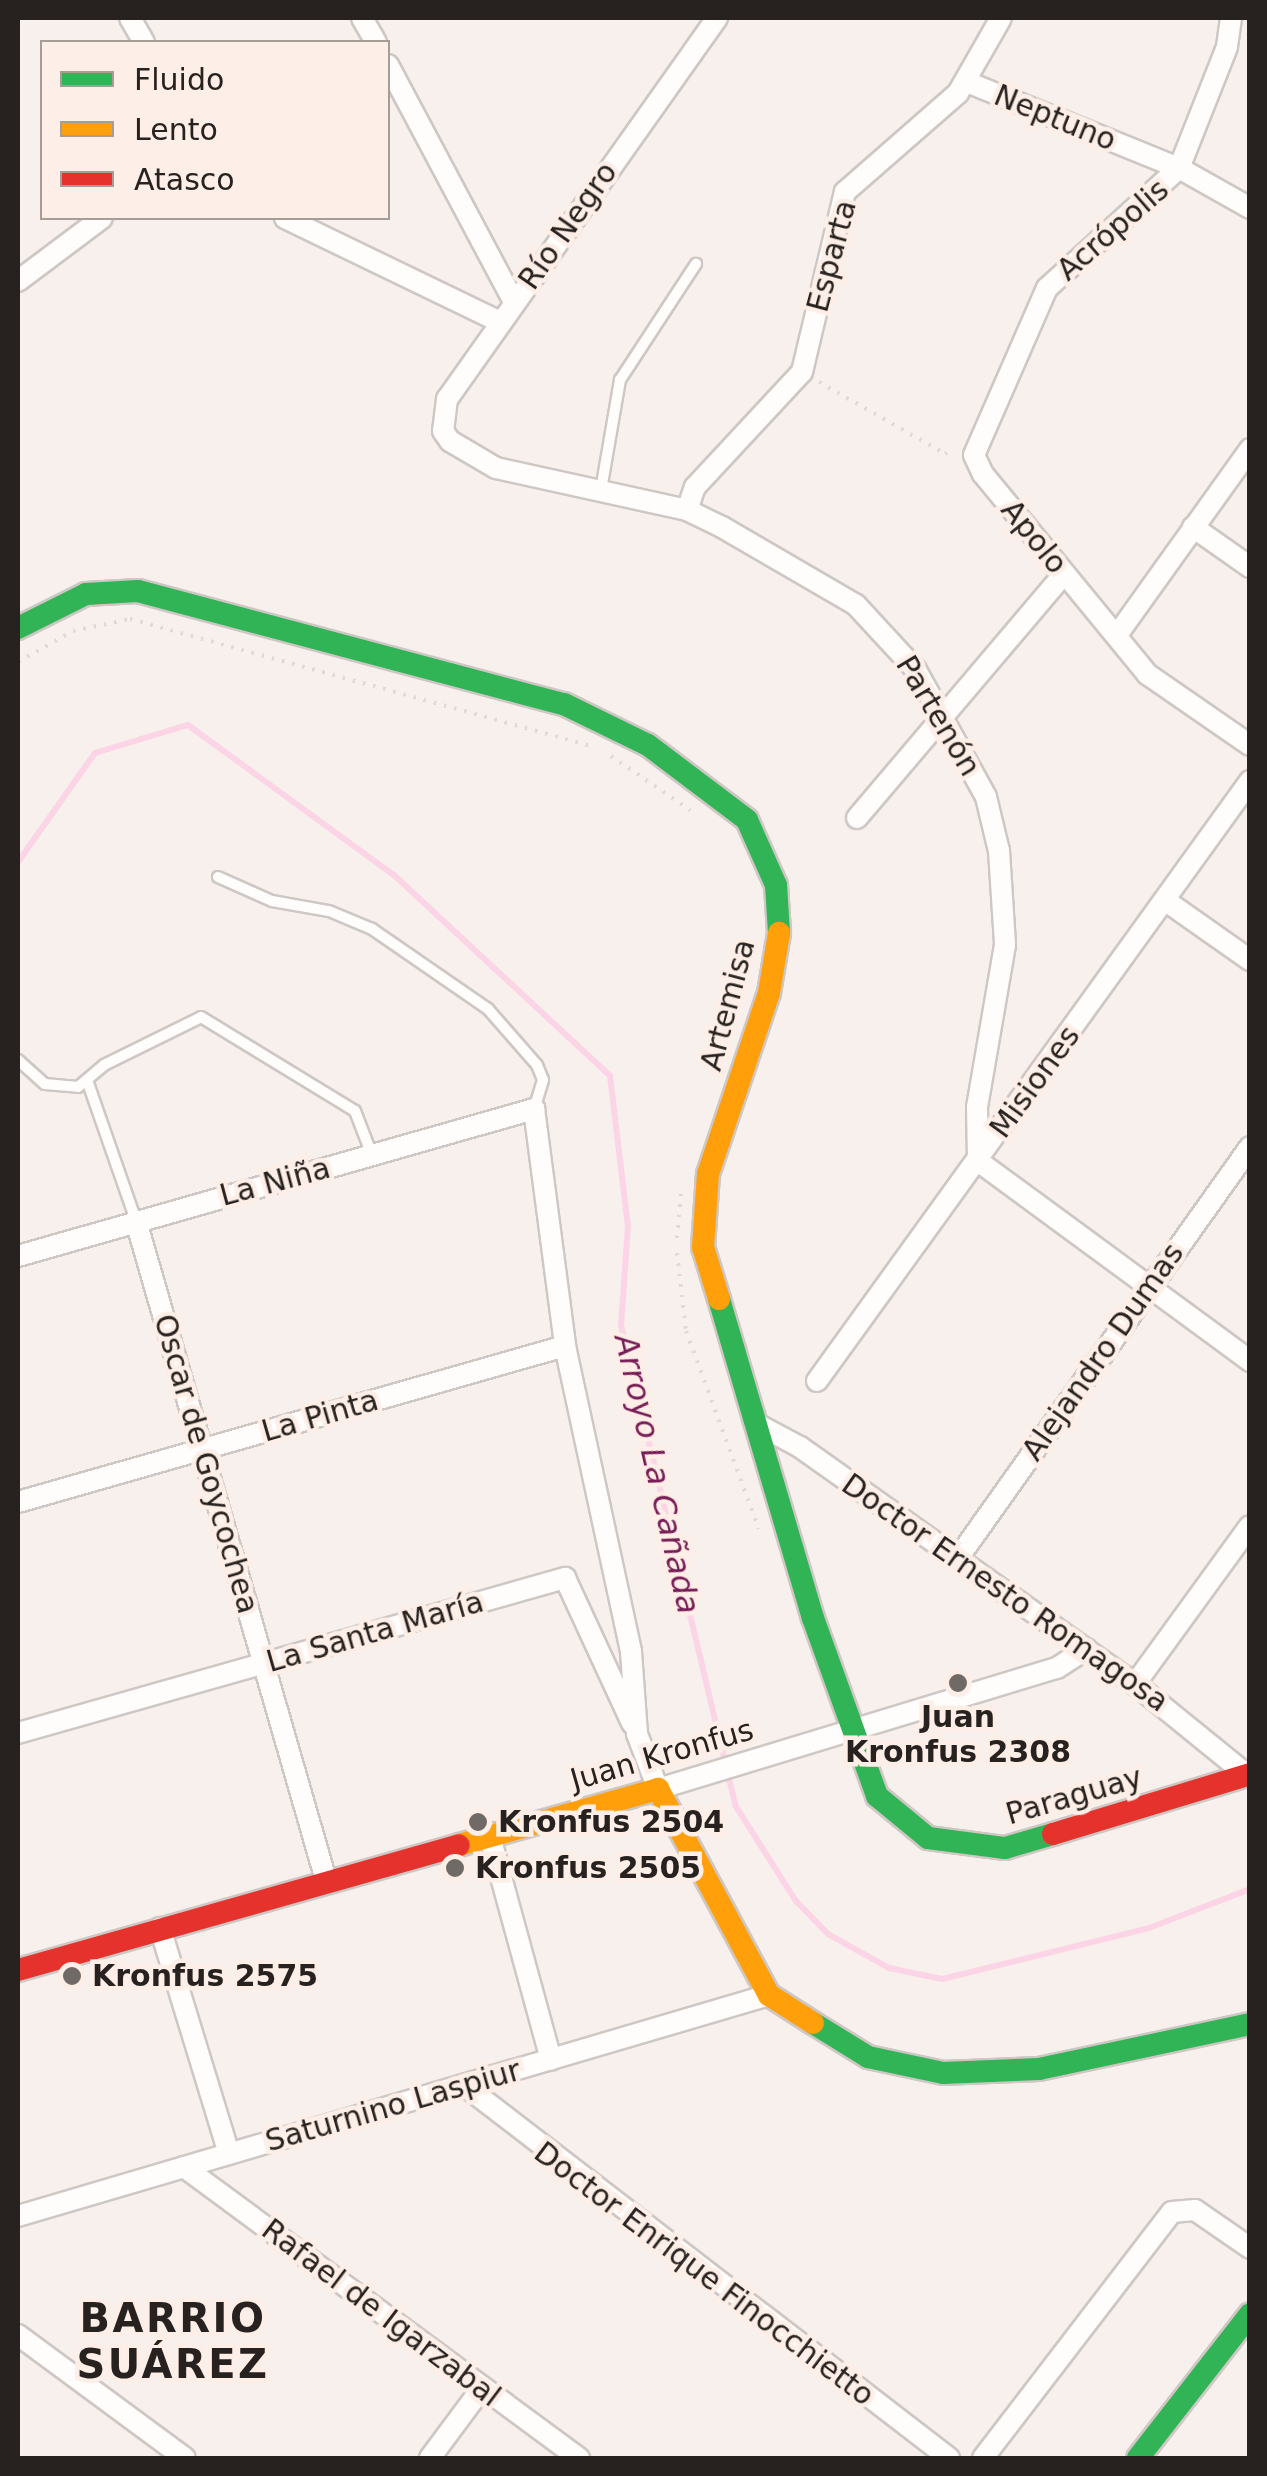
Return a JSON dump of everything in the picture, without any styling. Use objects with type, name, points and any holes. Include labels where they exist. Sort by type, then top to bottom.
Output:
[{"type":"street","points":[[130,18],[143,40]]},
{"type":"street","points":[[362,18],[375,40]]},
{"type":"street","name":"Río Negro","points":[[450,441],[442,417],[446,399],[717,18]]},
{"type":"street","name":"Esparta","points":[[686,510],[695,487],[802,372],[844,192],[967,82],[1001,18]]},
{"type":"street","points":[[1179,168],[1227,47],[1231,18]]},
{"type":"street","points":[[390,73],[514,302]]},
{"type":"street","name":"Neptuno","points":[[967,82],[1179,168],[1250,208]]},
{"type":"street","name":"Acrópolis","points":[[974,455],[1047,288],[1154,198],[1179,168]]},
{"type":"street","points":[[18,280],[99,220]]},
{"type":"street","points":[[289,220],[500,322]]},
{"type":"street","name":"Partenón","points":[[450,441],[496,468],[686,510],[856,605],[916,670],[986,797],[999,851],[1005,946],[977,1107],[978,1161]]},
{"type":"street","points":[[1117,634],[1250,449]]},
{"type":"street","name":"Apolo","points":[[974,455],[1064,574],[1163,689],[1250,745]]},
{"type":"street","points":[[1193,527],[1250,567]]},
{"type":"street","points":[[857,818],[1064,574]]},
{"type":"street","name":"Artemisa","points":[[18,628],[86,594],[138,590],[177,598],[564,704],[648,745],[747,820],[776,885],[775,969],[708,1174],[701,1224],[713,1288],[851,1733]]},
{"type":"street","name":"Misiones","points":[[817,1382],[1250,781]]},
{"type":"street","points":[[1166,901],[1250,960]]},
{"type":"street","points":[[534,1109],[565,1346],[631,1652],[637,1734],[658,1789],[769,1996],[868,2057],[944,2074],[1092,2062],[1250,2024]]},
{"type":"street","name":"La Niña","points":[[18,1256],[534,1109]]},
{"type":"street","name":"Alejandro Dumas","points":[[958,1558],[1250,1147]]},
{"type":"street","points":[[978,1161],[1250,1361]]},
{"type":"street","name":"Oscar de Goycochea","points":[[136,1221],[326,1880]]},
{"type":"street","name":"La Pinta","points":[[18,1502],[565,1346]]},
{"type":"street","name":"Doctor Ernesto Romagosa","points":[[755,1423],[800,1447],[1086,1649],[1248,1774]]},
{"type":"street","points":[[1135,1684],[1250,1526]]},
{"type":"street","name":"La Santa María","points":[[18,1733],[566,1578],[637,1734]]},
{"type":"street","name":"Juan Kronfus","points":[[18,1970],[488,1833],[707,1776],[851,1733],[1057,1668],[1086,1649]]},
{"type":"street","name":"Paraguay","points":[[851,1733],[888,1812],[928,1838],[981,1849],[1024,1846],[1248,1774]]},
{"type":"street","points":[[488,1833],[551,2060]]},
{"type":"street","points":[[160,1928],[229,2154]]},
{"type":"street","name":"Saturnino Laspiur","points":[[18,2216],[769,1996]]},
{"type":"street","name":"Doctor Enrique Finocchietto","points":[[464,2085],[948,2458]]},
{"type":"street","name":"Rafael de Igarzabal","points":[[184,2167],[579,2458]]},
{"type":"street","points":[[983,2458],[1172,2212],[1195,2210],[1250,2248]]},
{"type":"street","points":[[1138,2458],[1250,2314]]},
{"type":"street","points":[[18,2335],[185,2458]]},
{"type":"street","points":[[430,2458],[482,2388]]},
{"type":"lane","points":[[601,490],[620,380],[696,264]]},
{"type":"lane","points":[[218,877],[372,929],[488,1009],[536,1064],[543,1080],[534,1109]]},
{"type":"lane","points":[[18,1060],[62,1090],[201,1017],[354,1111],[372,1156]]},
{"type":"lane","points":[[87,1080],[136,1221]]},
{"type":"path","points":[[802,372],[945,454],[955,446],[974,455]]},
{"type":"path","points":[[18,662],[73,631],[141,620],[594,748]]},
{"type":"path","points":[[604,752],[697,815]]},
{"type":"path","points":[[686,1177],[676,1215],[679,1303],[762,1537]]},
{"type":"waterway","name":"Arroyo La Cañada","points":[[18,862],[95,753],[188,725],[394,875],[610,1076],[628,1226],[621,1325],[735,1805],[796,1901],[828,1934],[889,1968],[942,1979],[1149,1928],[1250,1889]]},
{"type":"traffic: fast","points":[[18,628],[86,594],[138,591],[564,704],[648,745],[747,820],[776,885],[779,933]]},
{"type":"traffic: fast","points":[[719,1299],[813,1618],[877,1796],[928,1838],[1005,1848],[1053,1834]]},
{"type":"traffic: fast","points":[[813,2023],[868,2057],[943,2073],[1039,2069],[1250,2024]]},
{"type":"traffic: fast","points":[[1138,2458],[1250,2314]]},
{"type":"traffic: slow","points":[[719,1299],[703,1247],[708,1174],[769,993],[779,933]]},
{"type":"traffic: slow","points":[[459,1845],[658,1789],[769,1995],[813,2023]]},
{"type":"traffic: jam","points":[[1053,1834],[1250,1774]]},
{"type":"traffic: jam","points":[[18,1970],[459,1845]]},
{"type":"place","name":"Juan Kronfus 2308","points":[[958,1683]]},
{"type":"place","name":"Kronfus 2504","points":[[478,1822]]},
{"type":"place","name":"Kronfus 2505","points":[[455,1868]]},
{"type":"place","name":"Kronfus 2575","points":[[72,1976]]},
{"type":"district","name":"BARRIO SUÁREZ","points":[[173,2341]]}]
